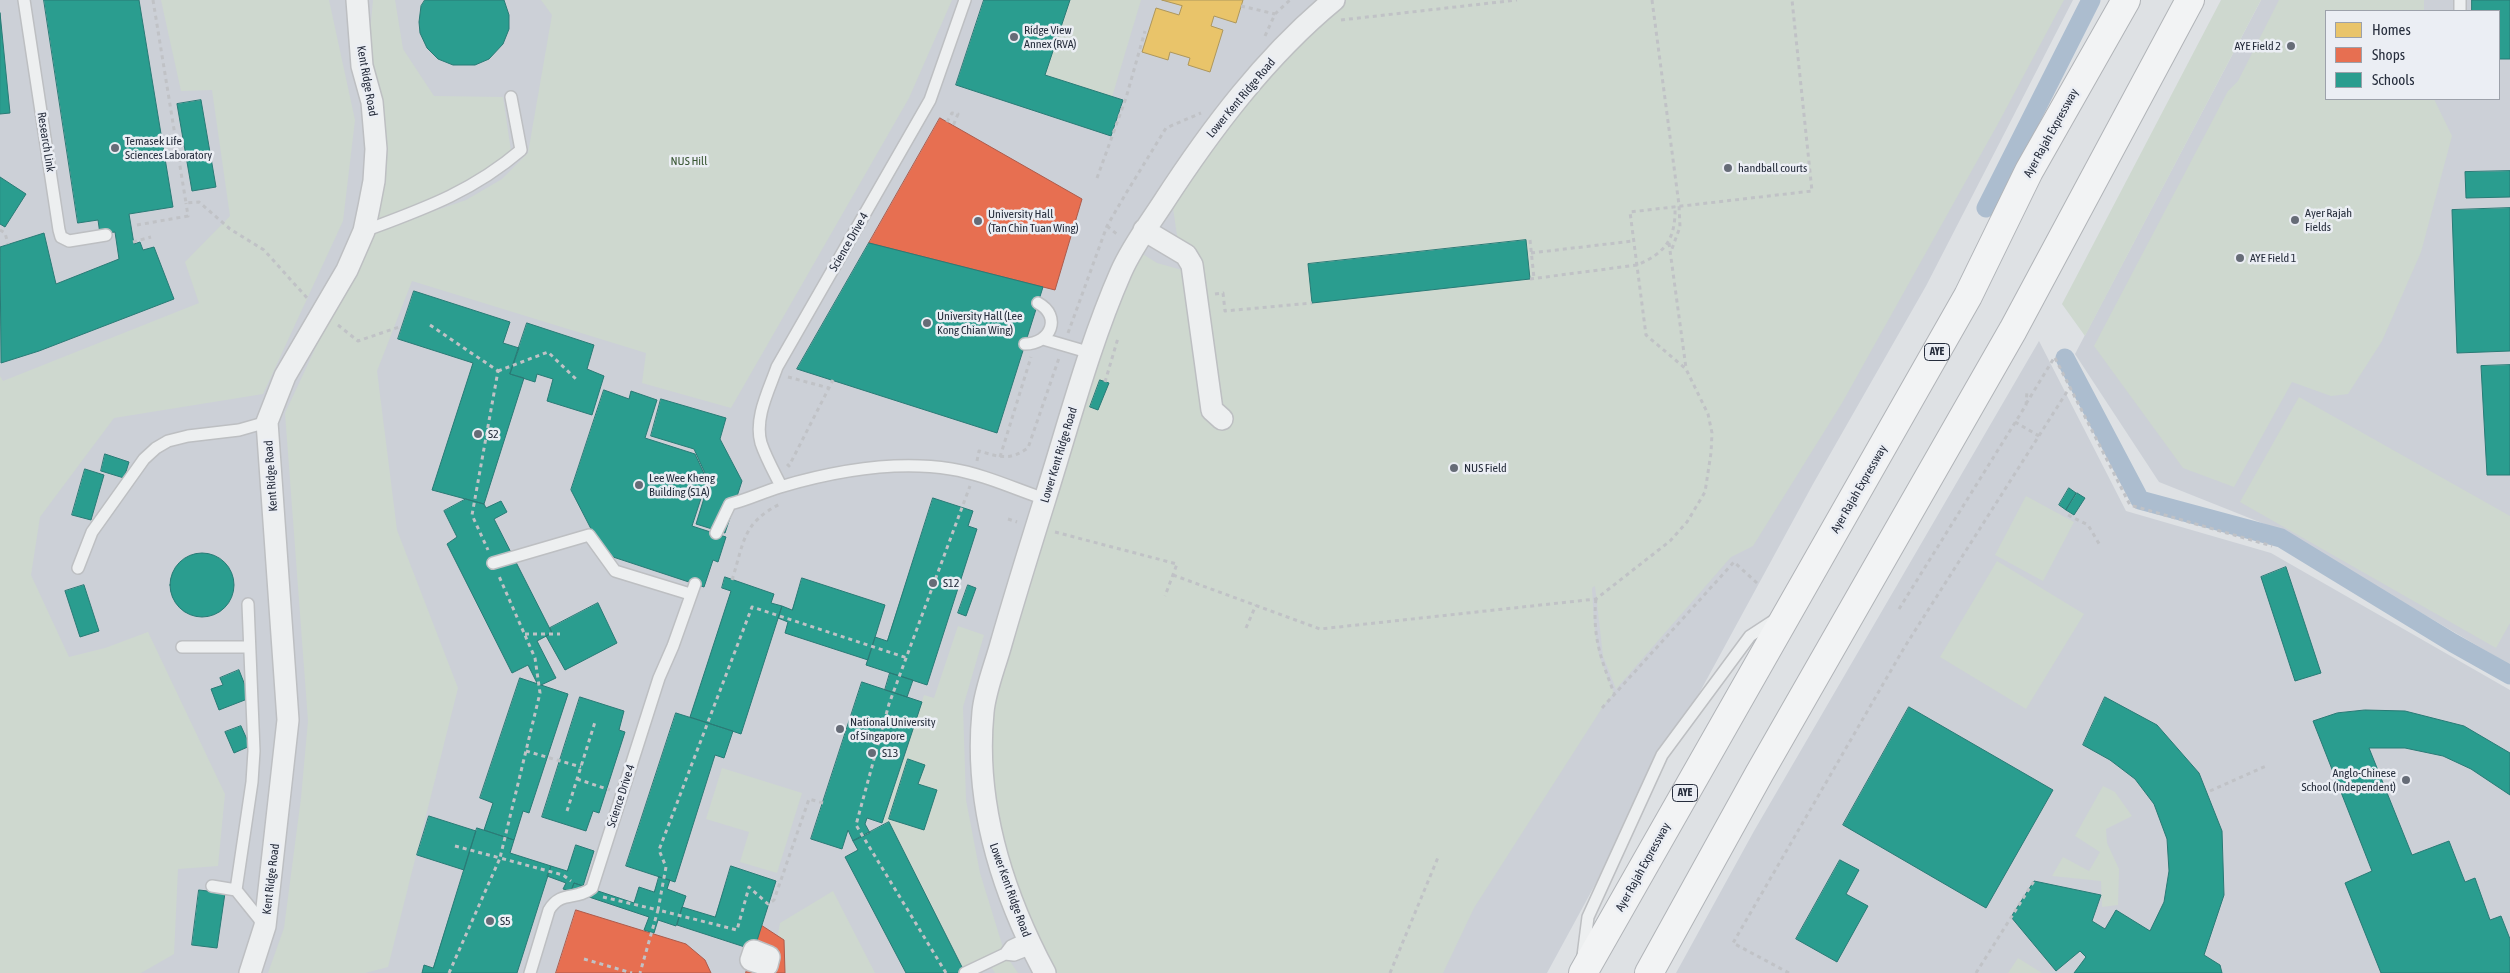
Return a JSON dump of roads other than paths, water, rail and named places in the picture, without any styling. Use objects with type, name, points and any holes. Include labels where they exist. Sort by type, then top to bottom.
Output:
[{"type":"highway","name":"Ayer Rajah Expressway","points":[[1582,973],[1968,296],[2029,170],[2126,0]]},
{"type":"highway","points":[[1649,973],[1759,774],[2013,330],[2190,0]]},
{"type":"street","name":"Kent Ridge Road","points":[[250,973],[265,926],[288,720],[267,422],[285,376],[347,270],[364,231],[374,181],[376,150],[372,102],[362,66],[357,0]]},
{"type":"street","name":"Lower Kent Ridge Road","points":[[1044,973],[1030,943],[998,861],[988,822],[983,757],[983,711],[1022,572],[1092,353],[1121,273],[1144,230],[1217,124],[1310,20],[1334,0]]},
{"type":"street","points":[[1144,230],[1186,255],[1192,265],[1212,410],[1222,419]]},
{"type":"lane","name":"Research Link","points":[[24,0],[61,237],[68,242],[106,235]]},
{"type":"lane","name":"Science Drive 4","points":[[781,486],[761,442],[759,423],[777,367],[930,100],[965,0]]},
{"type":"lane","points":[[364,231],[460,193],[498,170],[521,150],[510,97]]},
{"type":"lane","points":[[1038,303],[1046,307],[1050,315],[1048,333],[1035,342],[1092,353]]},
{"type":"lane","points":[[78,568],[92,532],[144,459],[156,448],[168,441],[188,436],[239,430],[267,422]]},
{"type":"lane","points":[[716,533],[730,504],[746,500],[781,486],[870,468],[920,466],[952,469],[1045,499]]},
{"type":"lane","name":"Science Drive 4","points":[[493,564],[589,535],[615,571],[693,589],[673,646],[659,678],[592,888],[585,894],[563,896],[554,901],[549,910],[530,973]]},
{"type":"lane","points":[[236,890],[252,782],[254,751],[248,604]]},
{"type":"lane","points":[[1582,973],[1588,917],[1662,755],[1750,636],[1787,612]]},
{"type":"lane","points":[[182,647],[249,647]]},
{"type":"lane","points":[[212,886],[236,890],[265,926]]},
{"type":"lane","points":[[965,972],[1005,954],[1014,956],[1030,943]]},
{"type":"waterway","points":[[1986,208],[2091,0]]},
{"type":"waterway","points":[[2065,358],[2140,500],[2281,538],[2453,643],[2510,675]]},
{"type":"place","name":"Ridge View Annex (RVA)","points":[[1014,37]]},
{"type":"place","name":"AYE Field 2","points":[[2291,46]]},
{"type":"place","name":"Temasek Life Sciences Laboratory","points":[[115,148]]},
{"type":"place","name":"handball courts","points":[[1728,168]]},
{"type":"place","name":"Ayer Rajah Fields","points":[[2295,220]]},
{"type":"place","name":"University Hall (Tan Chin Tuan Wing)","points":[[978,221]]},
{"type":"place","name":"AYE Field 1","points":[[2240,258]]},
{"type":"place","name":"University Hall (Lee Kong Chian Wing)","points":[[927,323]]},
{"type":"place","name":"S2","points":[[478,434]]},
{"type":"place","name":"NUS Field","points":[[1454,468]]},
{"type":"place","name":"Lee Wee Kheng Building (S1A)","points":[[639,485]]},
{"type":"place","name":"S12","points":[[933,583]]},
{"type":"place","name":"National University of Singapore","points":[[840,729]]},
{"type":"place","name":"S13","points":[[872,753]]},
{"type":"place","name":"Anglo-Chinese School (Independent)","points":[[2406,780]]},
{"type":"place","name":"S5","points":[[490,921]]},
{"type":"park label","name":"NUS Hill","points":[[689,161]]}]
